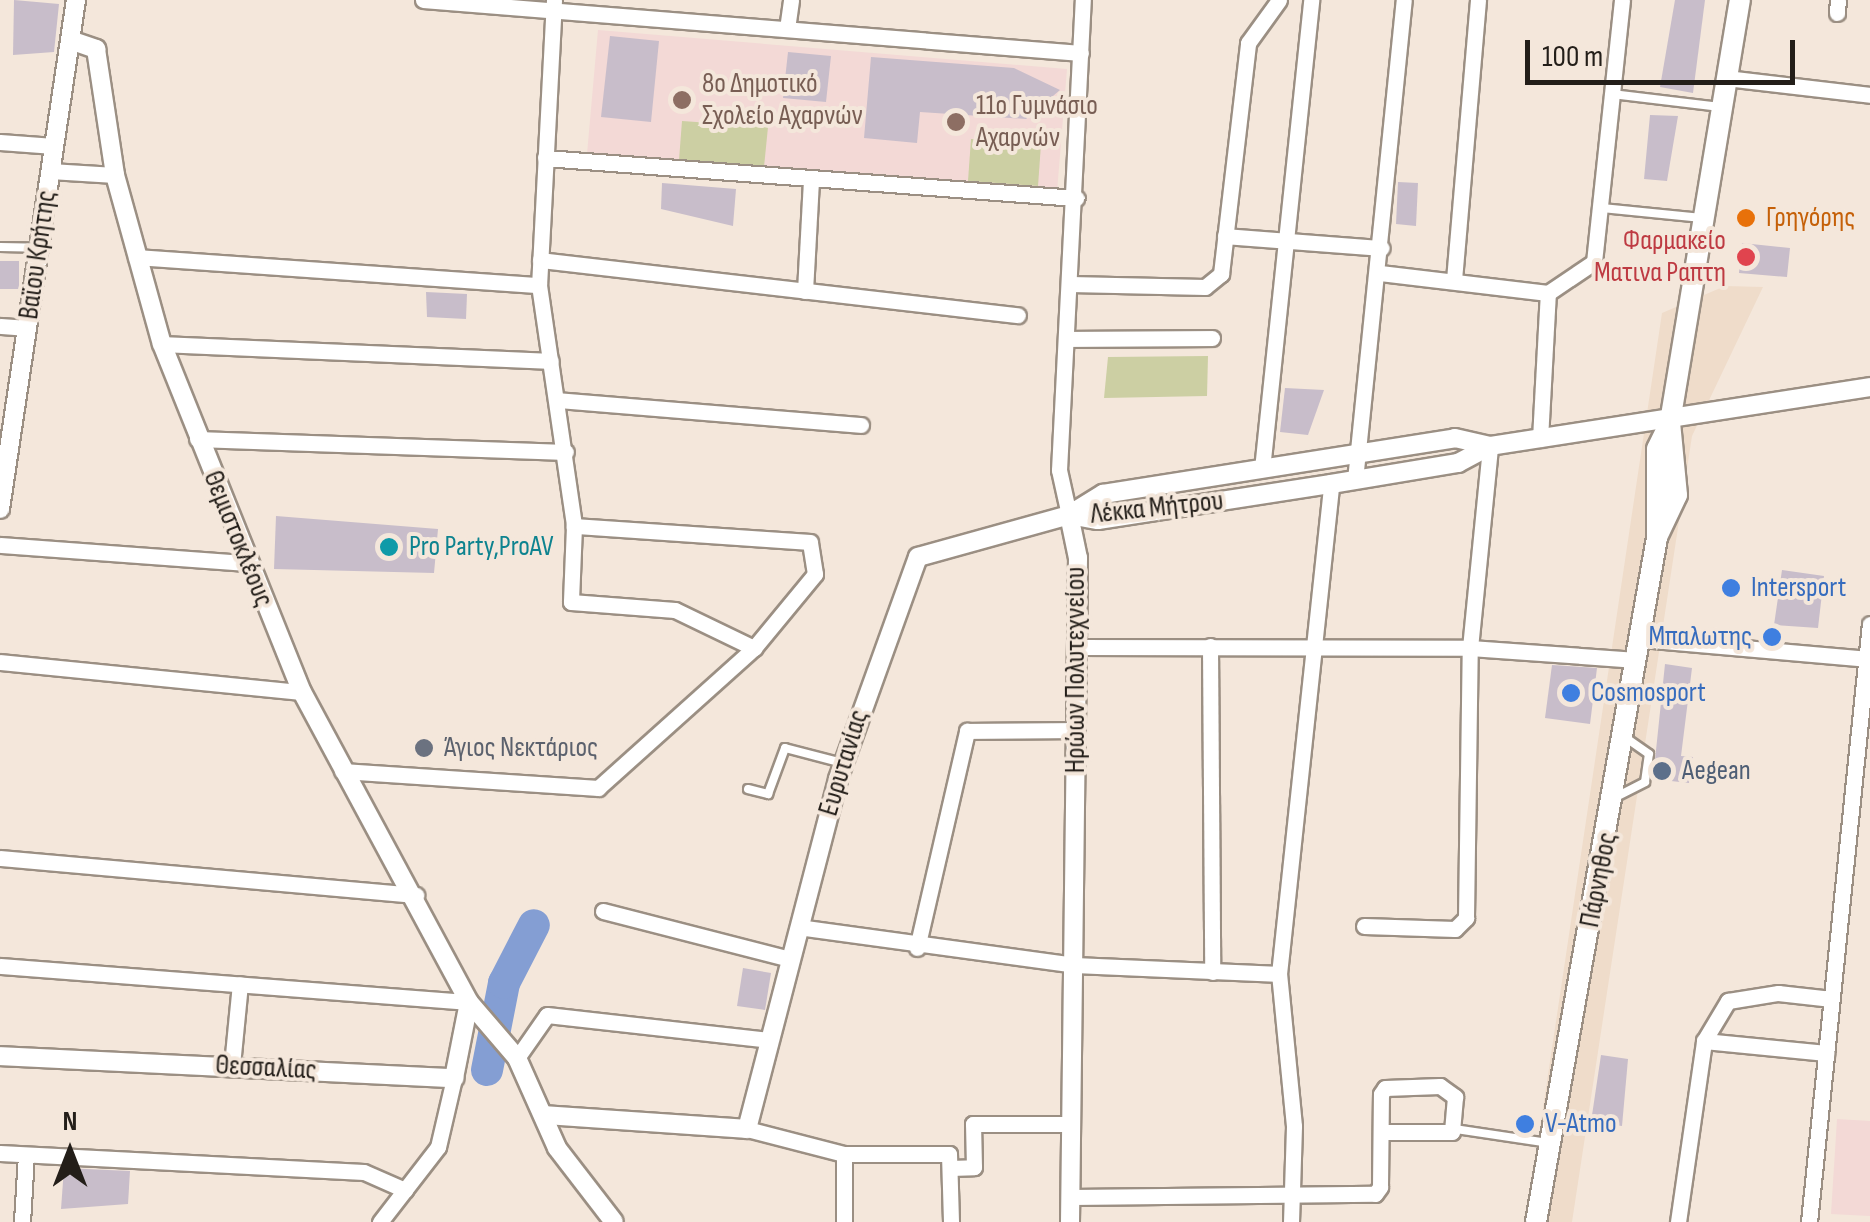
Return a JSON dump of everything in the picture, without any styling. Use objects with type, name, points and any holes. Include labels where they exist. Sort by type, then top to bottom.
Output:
[{"type":"main road","name":"Πάρνηθος","points":[[1536,1222],[1657,538],[1657,450],[1670,422],[1740,0]]},
{"type":"street","name":"Βαϊου Κρήτης","points":[[0,509],[6,427],[27,328],[76,0]]},
{"type":"street","points":[[423,0],[554,5],[787,29],[1081,52]]},
{"type":"street","points":[[787,29],[790,0]]},
{"type":"street","name":"Ηρώων Πολυτεχνείου","points":[[1070,1222],[1076,965],[1076,647],[1069,515],[1059,470],[1076,198],[1083,0]]},
{"type":"street","points":[[1070,284],[1205,287],[1221,274],[1248,43],[1280,0]]},
{"type":"street","points":[[1262,469],[1292,240],[1312,0]]},
{"type":"street","points":[[1355,480],[1380,273],[1404,0]]},
{"type":"street","points":[[1454,280],[1478,0]]},
{"type":"street","points":[[1380,273],[1548,293],[1594,262],[1622,0]]},
{"type":"street","points":[[554,5],[539,284],[574,526],[571,602],[675,610],[754,648]]},
{"type":"street","name":"Θεμιστοκλέους","points":[[70,40],[96,49],[115,175],[162,344],[246,562],[302,692],[342,771],[416,895],[469,1002],[512,1051],[581,1187],[614,1222]]},
{"type":"street","points":[[1726,78],[1870,94]]},
{"type":"street","points":[[0,142],[54,146]]},
{"type":"street","points":[[545,158],[1076,198]]},
{"type":"street","points":[[50,172],[115,175]]},
{"type":"street","points":[[805,290],[811,179]]},
{"type":"street","points":[[1225,236],[1382,248]]},
{"type":"street","points":[[136,257],[539,284]]},
{"type":"street","points":[[540,260],[1018,315]]},
{"type":"street","points":[[1540,438],[1548,293]]},
{"type":"street","points":[[0,326],[27,328]]},
{"type":"street","points":[[1068,339],[1212,338]]},
{"type":"street","points":[[162,344],[552,361]]},
{"type":"street","name":"Λέκκα Μήτρου","points":[[1069,515],[1098,520],[1331,484],[1458,463],[1490,446],[1670,422],[1870,387]]},
{"type":"street","points":[[557,400],[862,425]]},
{"type":"street","name":"Λέκκα Μήτρου","points":[[1069,515],[1102,494],[1455,438],[1490,446]]},
{"type":"street","points":[[197,439],[566,452]]},
{"type":"street","points":[[1364,926],[1454,929],[1466,918],[1470,648],[1490,446]]},
{"type":"street","points":[[1291,1222],[1279,974],[1309,646],[1331,484]]},
{"type":"street","name":"Ευρυτανίας","points":[[747,1129],[843,763],[910,564],[935,549],[1069,515]]},
{"type":"street","points":[[342,771],[598,788],[754,648],[815,574],[810,542],[574,526]]},
{"type":"street","points":[[0,545],[246,562]]},
{"type":"street","points":[[1809,1222],[1870,624]]},
{"type":"street","points":[[1210,646],[1212,972]]},
{"type":"street","points":[[1076,647],[1639,650],[1868,659]]},
{"type":"street","points":[[0,662],[302,692]]},
{"type":"street","points":[[917,948],[966,731],[1075,730]]},
{"type":"street","points":[[0,858],[416,895]]},
{"type":"street","points":[[603,911],[790,960]]},
{"type":"street","points":[[798,927],[917,948],[1076,965],[1279,974]]},
{"type":"street","points":[[0,966],[469,1002],[446,1131],[380,1222]]},
{"type":"street","points":[[232,1066],[240,984]]},
{"type":"street","points":[[1678,1222],[1704,1041],[1728,1001],[1778,992],[1832,998]]},
{"type":"street","points":[[512,1051],[547,1016],[770,1040]]},
{"type":"street","points":[[1704,1041],[1826,1053]]},
{"type":"street","name":"Θεσσαλίας","points":[[0,1056],[454,1078]]},
{"type":"street","points":[[1070,1197],[1292,1198],[1375,1194],[1381,1094],[1392,1085],[1449,1090],[1455,1128],[1380,1132]]},
{"type":"street","points":[[544,1115],[747,1129],[844,1154],[950,1154],[950,1222]]},
{"type":"street","points":[[950,1168],[974,1167],[973,1124],[1071,1124]]},
{"type":"street","points":[[0,1153],[364,1172],[406,1190]]},
{"type":"street","points":[[844,1154],[844,1222]]},
{"type":"street","points":[[22,1222],[26,1155]]},
{"type":"lane","points":[[1612,94],[1720,107]]},
{"type":"lane","points":[[1601,208],[1702,218]]},
{"type":"lane","points":[[0,247],[39,248]]},
{"type":"lane","points":[[748,789],[768,794],[785,748],[843,763]]},
{"type":"lane","points":[[1455,1128],[1549,1143]]},
{"type":"shaded area","points":[[598,30],[1067,69],[1057,192],[587,154]]},
{"type":"shaded area","points":[[1725,286],[1763,287],[1692,436],[1572,1222],[1526,1222],[1662,313]]},
{"type":"shaded area","points":[[1837,1119],[1870,1121],[1870,1216],[1831,1214]]},
{"type":"green space","points":[[682,121],[768,127],[764,167],[679,160]]},
{"type":"green space","points":[[971,139],[1041,144],[1038,186],[968,181]]},
{"type":"green space","points":[[1208,356],[1207,396],[1104,398],[1108,357]]},
{"type":"building","points":[[14,0],[59,4],[54,52],[13,55]]},
{"type":"building","points":[[1675,0],[1705,0],[1693,93],[1660,87]]},
{"type":"building","points":[[610,36],[659,41],[651,122],[601,117]]},
{"type":"building","points":[[788,52],[831,56],[826,102],[783,98]]},
{"type":"building","points":[[871,57],[1014,68],[1060,90],[1026,119],[920,112],[917,143],[864,138]]},
{"type":"building","points":[[1650,115],[1678,116],[1667,181],[1644,179]]},
{"type":"building","points":[[1398,182],[1418,183],[1416,226],[1396,224]]},
{"type":"building","points":[[662,183],[736,189],[733,226],[661,209]]},
{"type":"building","points":[[1742,243],[1790,248],[1787,277],[1739,273]]},
{"type":"building","points":[[0,261],[19,261],[19,289],[0,289]]},
{"type":"building","points":[[426,292],[467,294],[466,319],[427,317]]},
{"type":"building","points":[[1285,388],[1324,390],[1308,435],[1280,432]]},
{"type":"building","points":[[276,516],[438,529],[434,573],[274,569]]},
{"type":"building","points":[[1782,570],[1824,576],[1818,628],[1774,625]]},
{"type":"building","points":[[1665,664],[1692,668],[1681,756],[1693,757],[1689,783],[1653,779]]},
{"type":"building","name":"Cosmosport","points":[[1552,665],[1597,668],[1590,724],[1545,718]]},
{"type":"building","points":[[743,968],[771,973],[765,1010],[737,1006]]},
{"type":"building","points":[[1601,1055],[1628,1059],[1622,1126],[1591,1122]]},
{"type":"building","points":[[64,1168],[130,1171],[128,1204],[61,1209]]},
{"type":"waterway","points":[[487,1070],[504,983],[534,925]]},
{"type":"place","name":"8ο Δημοτικό Σχολείο Αχαρνών","points":[[682,100]]},
{"type":"place","name":"11ο Γυμνάσιο Αχαρνών","points":[[956,122]]},
{"type":"place","name":"Γρηγόρης","points":[[1746,218]]},
{"type":"place","name":"Φαρμακείο Ματινα Ραπτη","points":[[1746,257]]},
{"type":"place","name":"Pro Party,ProAV","points":[[389,547]]},
{"type":"place","name":"Intersport","points":[[1731,588]]},
{"type":"place","name":"Μπαλωτης","points":[[1772,637]]},
{"type":"place","name":"Cosmosport","points":[[1571,693]]},
{"type":"place","name":"Άγιος Νεκτάριος","points":[[424,748]]},
{"type":"place","name":"Aegean","points":[[1662,771]]},
{"type":"place","name":"V-Atmo","points":[[1525,1124]]}]
